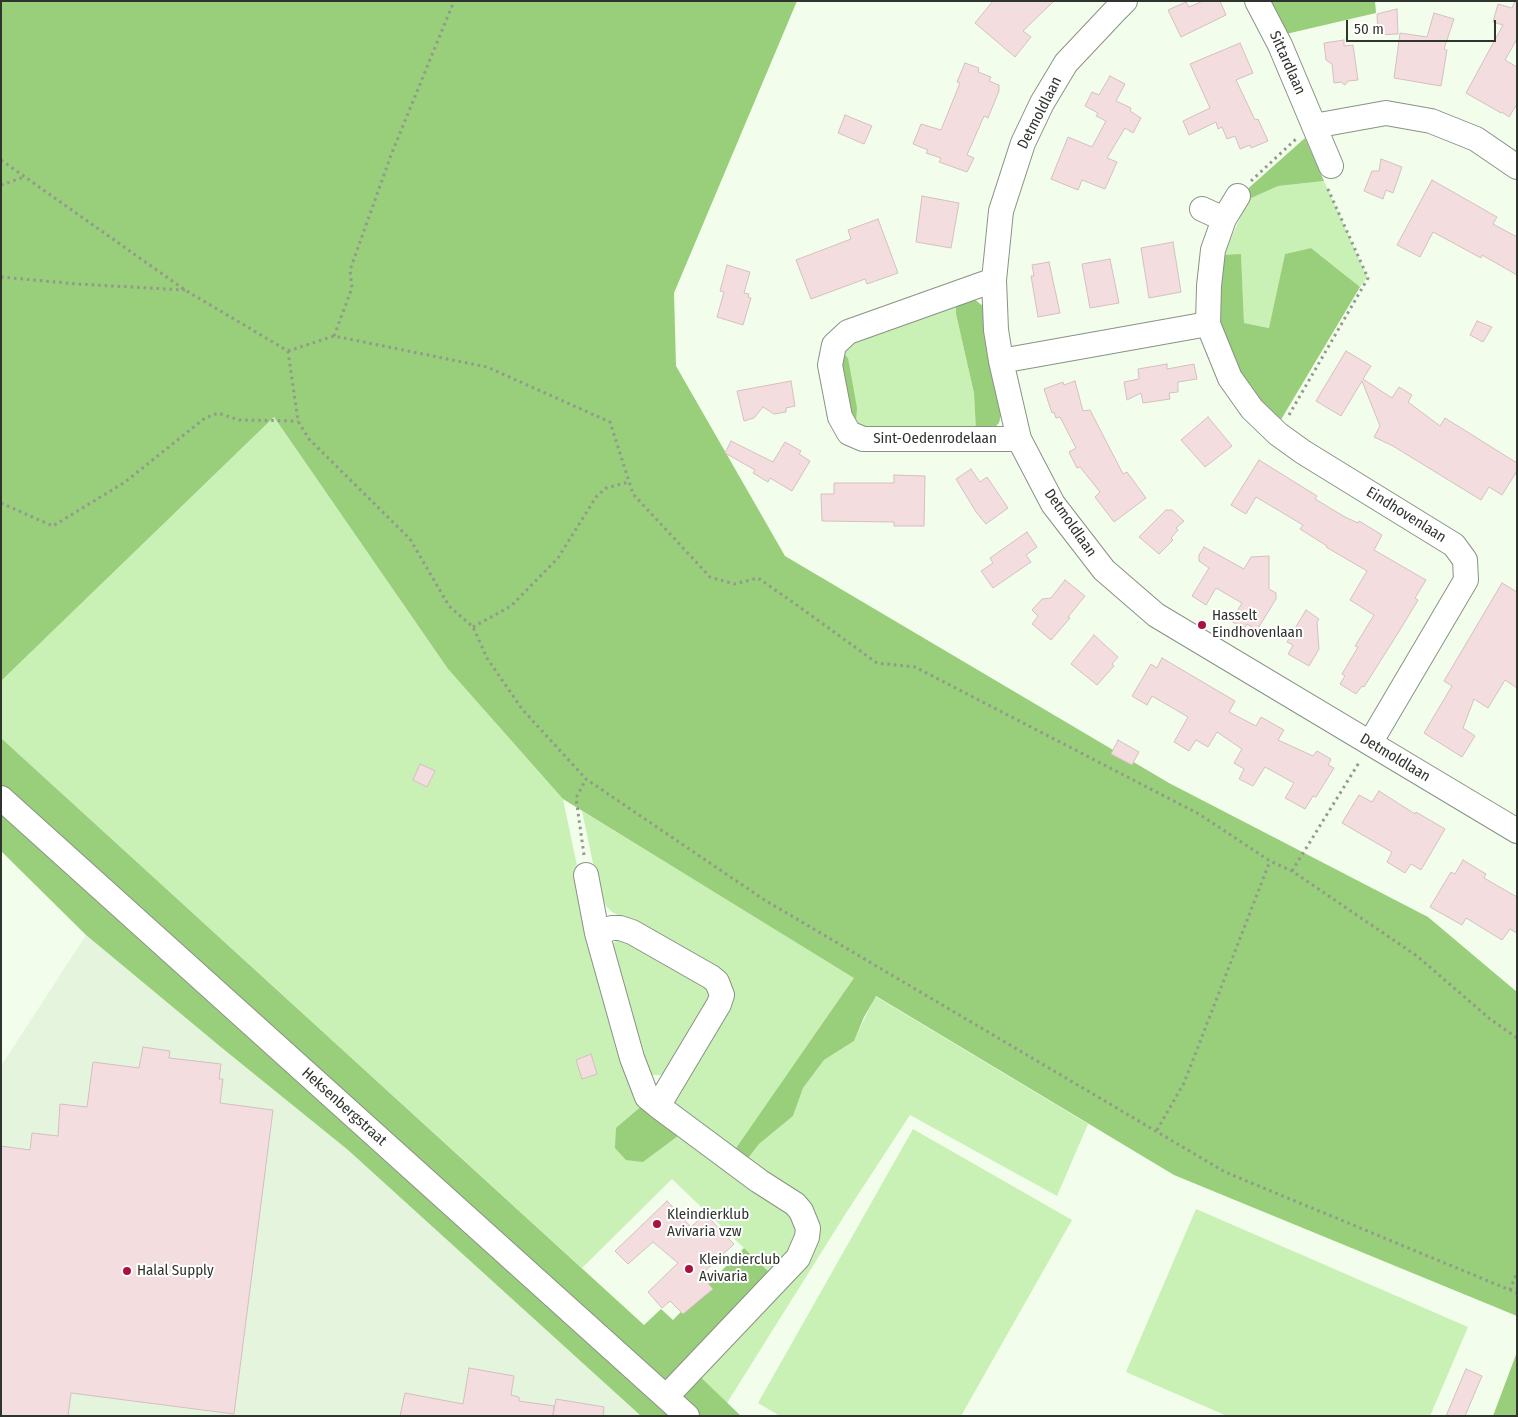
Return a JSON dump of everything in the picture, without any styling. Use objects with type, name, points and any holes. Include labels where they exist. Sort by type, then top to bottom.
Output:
[{"type":"street","name":"Detmoldlaan","points":[[1125,1],[1066,63],[1042,103],[1023,143],[1001,211],[994,280],[996,330],[1000,361],[1019,439],[1053,504],[1104,570],[1156,615],[1517,831]]},
{"type":"street","name":"Sittardlaan","points":[[1257,1],[1280,45],[1331,166]]},
{"type":"street","points":[[1314,126],[1386,113],[1432,121],[1476,139],[1517,167]]},
{"type":"street","name":"Eindhovenlaan","points":[[1238,196],[1224,219],[1213,250],[1209,286],[1208,324],[1230,378],[1252,409],[1278,434],[1454,545],[1465,560],[1466,580],[1370,743]]},
{"type":"street","points":[[1202,209],[1224,219]]},
{"type":"street","name":"Sint-Oedenrodelaan","points":[[994,280],[848,332],[834,345],[830,365],[840,417],[849,433],[863,439],[1019,439]]},
{"type":"street","points":[[1000,361],[1208,324]]},
{"type":"street","name":"Heksenbergstraat","points":[[1,798],[687,1416]]},
{"type":"street","points":[[586,875],[597,933],[632,1058],[641,1086],[647,1097],[759,1181],[795,1204],[801,1211],[808,1228],[807,1237],[798,1258],[666,1397]]},
{"type":"street","points":[[597,933],[612,928],[620,928],[632,932],[711,977],[721,989],[722,995],[719,1004],[658,1106]]},
{"type":"path","points":[[334,336],[352,288],[350,270],[391,155],[454,1]]},
{"type":"path","points":[[1238,196],[1298,137],[1314,126]]},
{"type":"path","points":[[1,160],[185,290],[288,352]]},
{"type":"path","points":[[1278,434],[1368,278],[1324,182],[1331,166]]},
{"type":"path","points":[[1,185],[24,177]]},
{"type":"path","points":[[1,277],[77,284],[185,290]]},
{"type":"path","points":[[288,352],[334,336],[487,367],[610,422],[633,494],[710,577],[734,584],[758,578],[877,664],[915,666],[1199,814],[1270,861],[1292,871],[1417,956],[1490,1019],[1517,1038]]},
{"type":"path","points":[[288,352],[298,420],[309,438],[410,539],[449,606],[473,627],[487,658],[522,709],[586,779],[763,899],[1157,1130],[1225,1172],[1517,1293]]},
{"type":"path","points":[[1,503],[53,526],[125,482],[205,418],[218,413],[240,420],[298,420]]},
{"type":"path","points":[[473,627],[511,606],[558,558],[596,497],[606,488],[629,482]]},
{"type":"path","points":[[1292,871],[1370,743]]},
{"type":"path","points":[[586,779],[576,798],[586,875]]},
{"type":"path","points":[[1157,1130],[1184,1083],[1270,861]]},
{"type":"path","points":[[1510,1290],[1517,1272]]},
{"type":"shaded area","points":[[86,935],[348,1150],[641,1416],[1,1416],[1,1066]]},
{"type":"green space","points":[[1,1],[797,1],[674,293],[676,366],[785,556],[1169,783],[1428,917],[1517,992],[1517,1316],[1174,1175],[876,996],[864,1017],[854,1041],[824,1060],[803,1088],[793,1116],[759,1144],[745,1162],[734,1151],[854,978],[563,799],[448,669],[274,417],[1,681]]},
{"type":"green space","points":[[1269,1],[1375,1],[1376,13],[1286,34]]},
{"type":"green space","points":[[1305,138],[1324,181],[1278,186],[1249,199],[1243,193]]},
{"type":"green space","points":[[1324,181],[1367,277],[1360,287],[1311,248],[1285,254],[1270,328],[1244,323],[1241,255],[1223,255],[1249,199],[1278,186]]},
{"type":"green space","points":[[1311,248],[1360,287],[1279,423],[1248,387],[1226,347],[1220,322],[1219,294],[1223,255],[1241,254],[1244,323],[1269,328],[1285,254]]},
{"type":"green space","points":[[973,298],[984,307],[1001,415],[999,423],[994,428],[976,432],[974,393],[956,314],[956,299]]},
{"type":"green space","points":[[956,299],[956,314],[974,393],[976,432],[854,427],[838,349]]},
{"type":"green space","points":[[842,352],[848,358],[857,408],[856,421],[849,423],[836,362]]},
{"type":"green space","points":[[274,417],[448,669],[563,799],[586,909],[644,1104],[643,1162],[678,1136],[790,1215],[797,1231],[791,1251],[770,1273],[672,1179],[582,1268],[1,738],[1,681]]},
{"type":"green space","points":[[1,738],[644,1325],[661,1309],[673,1320],[744,1248],[770,1273],[687,1364],[741,1416],[641,1416],[348,1150],[86,935],[1,851]]},
{"type":"green space","points":[[582,811],[855,978],[734,1151],[668,1105],[727,1006],[627,920],[612,912],[606,906],[597,882]]},
{"type":"green space","points":[[621,938],[715,990],[667,1075],[651,1075],[643,1070],[612,944]]},
{"type":"green space","points":[[875,996],[1088,1124],[1057,1196],[910,1115],[727,1403],[698,1375],[817,1245],[820,1233],[815,1215],[745,1162],[759,1144],[793,1116],[803,1088],[824,1060],[854,1041]]},
{"type":"green space","points":[[644,1104],[678,1136],[643,1162],[626,1160],[615,1148],[616,1128]]},
{"type":"green space","points":[[913,1129],[1072,1220],[961,1416],[780,1416],[758,1403]]},
{"type":"green space","points":[[1196,1209],[1468,1327],[1430,1416],[1227,1416],[1126,1372]]},
{"type":"green space","points":[[1517,1352],[1517,1416],[1493,1416]]},
{"type":"building","points":[[993,1],[1054,1],[1023,31],[1031,37],[1015,57],[975,23]]},
{"type":"building","points":[[1203,1],[1220,1],[1226,15],[1181,37],[1168,10],[1186,2],[1189,7]]},
{"type":"building","points":[[1515,1],[1517,1],[1517,39],[1505,60],[1517,67],[1517,104],[1509,117],[1466,93],[1503,25],[1493,22],[1498,4],[1512,8]]},
{"type":"building","points":[[1397,9],[1398,34],[1378,35],[1377,14]]},
{"type":"building","points":[[1434,13],[1454,19],[1444,49],[1447,50],[1441,86],[1394,78],[1400,33],[1427,37]]},
{"type":"building","points":[[1344,40],[1344,46],[1353,45],[1358,80],[1348,81],[1345,85],[1341,82],[1334,83],[1332,64],[1326,60],[1324,43]]},
{"type":"building","points":[[1240,43],[1253,73],[1236,80],[1255,120],[1258,119],[1268,141],[1251,148],[1250,145],[1240,149],[1235,136],[1227,139],[1222,127],[1218,129],[1216,122],[1189,135],[1183,121],[1210,108],[1190,64]]},
{"type":"building","points":[[965,63],[979,68],[978,72],[991,77],[989,81],[999,85],[999,91],[988,118],[984,116],[967,155],[974,158],[967,172],[939,162],[941,158],[926,153],[928,150],[913,144],[921,124],[941,130],[960,83],[957,82]]},
{"type":"building","points":[[1110,76],[1125,84],[1116,101],[1131,108],[1130,111],[1141,118],[1133,133],[1125,128],[1107,158],[1117,162],[1105,189],[1082,180],[1078,190],[1051,179],[1068,137],[1092,147],[1106,121],[1096,116],[1098,113],[1085,106],[1092,92],[1099,95]]},
{"type":"building","points":[[845,115],[872,126],[864,144],[838,133]]},
{"type":"building","points":[[1381,159],[1402,167],[1393,193],[1386,190],[1383,199],[1364,191],[1372,171],[1379,171]]},
{"type":"building","points":[[1432,180],[1497,217],[1493,224],[1517,237],[1517,275],[1482,255],[1481,258],[1433,232],[1420,257],[1397,245]]},
{"type":"building","points":[[922,196],[959,203],[951,248],[916,242]]},
{"type":"building","points":[[878,219],[898,273],[867,284],[865,279],[811,299],[796,260],[851,239],[848,230]]},
{"type":"building","points":[[1173,242],[1181,292],[1149,298],[1141,248]]},
{"type":"building","points":[[1110,259],[1119,303],[1090,308],[1082,264]]},
{"type":"building","points":[[1049,262],[1060,313],[1038,317],[1031,276],[1034,276],[1032,265]]},
{"type":"building","points":[[727,265],[750,272],[744,293],[749,294],[748,297],[751,298],[743,325],[717,317],[724,292],[720,291]]},
{"type":"building","points":[[1477,321],[1492,327],[1483,342],[1470,335]]},
{"type":"building","points":[[1346,351],[1371,366],[1363,379],[1392,398],[1399,387],[1412,395],[1408,402],[1440,426],[1445,418],[1517,463],[1517,471],[1502,495],[1489,487],[1481,500],[1393,446],[1374,437],[1380,426],[1362,381],[1341,416],[1316,401]]},
{"type":"building","points":[[1167,364],[1167,369],[1194,364],[1197,379],[1178,382],[1178,392],[1169,393],[1170,399],[1143,403],[1141,393],[1127,400],[1124,382],[1139,379],[1138,369]]},
{"type":"building","points":[[791,381],[795,406],[786,408],[786,412],[774,414],[763,407],[754,418],[744,421],[737,391]]},
{"type":"building","points":[[1075,381],[1083,411],[1090,410],[1123,474],[1127,472],[1146,498],[1114,522],[1095,497],[1100,492],[1080,467],[1077,468],[1069,452],[1076,448],[1060,417],[1056,418],[1054,412],[1052,413],[1044,389],[1063,382],[1064,385]]},
{"type":"building","points":[[1208,417],[1232,446],[1205,467],[1181,440]]},
{"type":"building","points":[[731,441],[773,462],[785,442],[801,451],[799,454],[810,461],[792,491],[770,478],[768,482],[753,473],[755,470],[725,453]]},
{"type":"building","points":[[1259,460],[1317,496],[1315,499],[1345,517],[1358,523],[1359,521],[1382,535],[1374,550],[1426,580],[1415,598],[1418,600],[1398,633],[1364,687],[1362,686],[1356,694],[1340,684],[1345,676],[1342,674],[1358,647],[1355,646],[1374,615],[1350,600],[1367,571],[1300,529],[1303,525],[1256,497],[1246,514],[1231,505]]},
{"type":"building","points":[[971,469],[980,482],[987,477],[1008,508],[986,524],[976,512],[956,479]]},
{"type":"building","points":[[894,475],[925,476],[924,526],[894,526],[894,522],[822,521],[821,494],[834,494],[834,483],[894,483]]},
{"type":"building","points":[[1166,510],[1172,510],[1184,521],[1176,528],[1178,530],[1171,538],[1173,540],[1159,554],[1139,537]]},
{"type":"building","points":[[1027,532],[1037,547],[1026,555],[1031,562],[993,588],[981,571],[993,563],[990,558]]},
{"type":"building","points":[[1204,547],[1244,569],[1251,557],[1269,556],[1269,589],[1276,593],[1276,599],[1257,630],[1247,624],[1244,629],[1231,621],[1242,603],[1216,588],[1206,605],[1192,596],[1209,568],[1199,561],[1199,555]]},
{"type":"building","points":[[1065,580],[1085,596],[1068,617],[1070,618],[1051,640],[1032,624],[1038,616],[1032,610],[1042,599],[1051,598]]},
{"type":"building","points":[[1502,583],[1517,592],[1517,688],[1505,680],[1488,708],[1474,699],[1463,728],[1475,736],[1462,757],[1424,733],[1452,686],[1444,681]]},
{"type":"building","points":[[1306,610],[1319,619],[1317,622],[1319,649],[1309,666],[1288,654],[1293,645],[1287,642]]},
{"type":"building","points":[[1094,635],[1118,657],[1112,664],[1114,666],[1097,685],[1071,664]]},
{"type":"building","points":[[1162,658],[1235,701],[1229,712],[1256,726],[1261,717],[1284,730],[1278,740],[1313,756],[1317,751],[1331,759],[1328,765],[1334,768],[1316,797],[1313,796],[1305,809],[1285,798],[1294,783],[1265,767],[1253,786],[1239,779],[1244,769],[1234,763],[1242,749],[1217,732],[1208,747],[1196,740],[1189,751],[1174,742],[1188,717],[1152,696],[1147,705],[1132,696],[1151,664],[1157,668]]},
{"type":"building","points":[[1118,740],[1139,752],[1132,765],[1111,754]]},
{"type":"building","points":[[420,764],[435,771],[427,787],[413,780]]},
{"type":"building","points":[[1379,791],[1415,814],[1416,812],[1445,829],[1421,870],[1411,864],[1405,873],[1387,862],[1392,852],[1342,823],[1359,795],[1372,802]]},
{"type":"building","points":[[1463,860],[1486,874],[1484,878],[1517,897],[1517,933],[1510,929],[1502,940],[1466,918],[1462,925],[1430,907],[1451,872],[1455,874]]},
{"type":"building","name":"Halal Supply","points":[[143,1047],[170,1051],[169,1058],[221,1064],[219,1079],[223,1079],[220,1103],[273,1110],[234,1414],[71,1393],[68,1416],[1,1416],[1,1146],[30,1150],[32,1133],[58,1136],[60,1104],[87,1107],[93,1062],[139,1068]]},
{"type":"building","points":[[591,1054],[597,1074],[582,1079],[576,1060]]},
{"type":"building","points":[[667,1201],[691,1227],[705,1214],[734,1244],[701,1275],[713,1289],[683,1314],[670,1301],[662,1308],[648,1292],[678,1263],[653,1242],[628,1264],[615,1251]]},
{"type":"building","points":[[469,1368],[514,1376],[511,1395],[519,1397],[519,1401],[554,1406],[553,1415],[556,1399],[604,1407],[603,1416],[400,1416],[405,1393],[463,1404]]},
{"type":"building","points":[[1466,1369],[1482,1376],[1465,1416],[1446,1416]]},
{"type":"place","name":"Hasselt Eindhovenlaan","points":[[1202,625]]},
{"type":"place","name":"Kleindierklub Avivaria vzw","points":[[657,1224]]},
{"type":"place","name":"Kleindierclub Avivaria","points":[[689,1269]]},
{"type":"place","name":"Halal Supply","points":[[127,1271]]}]
